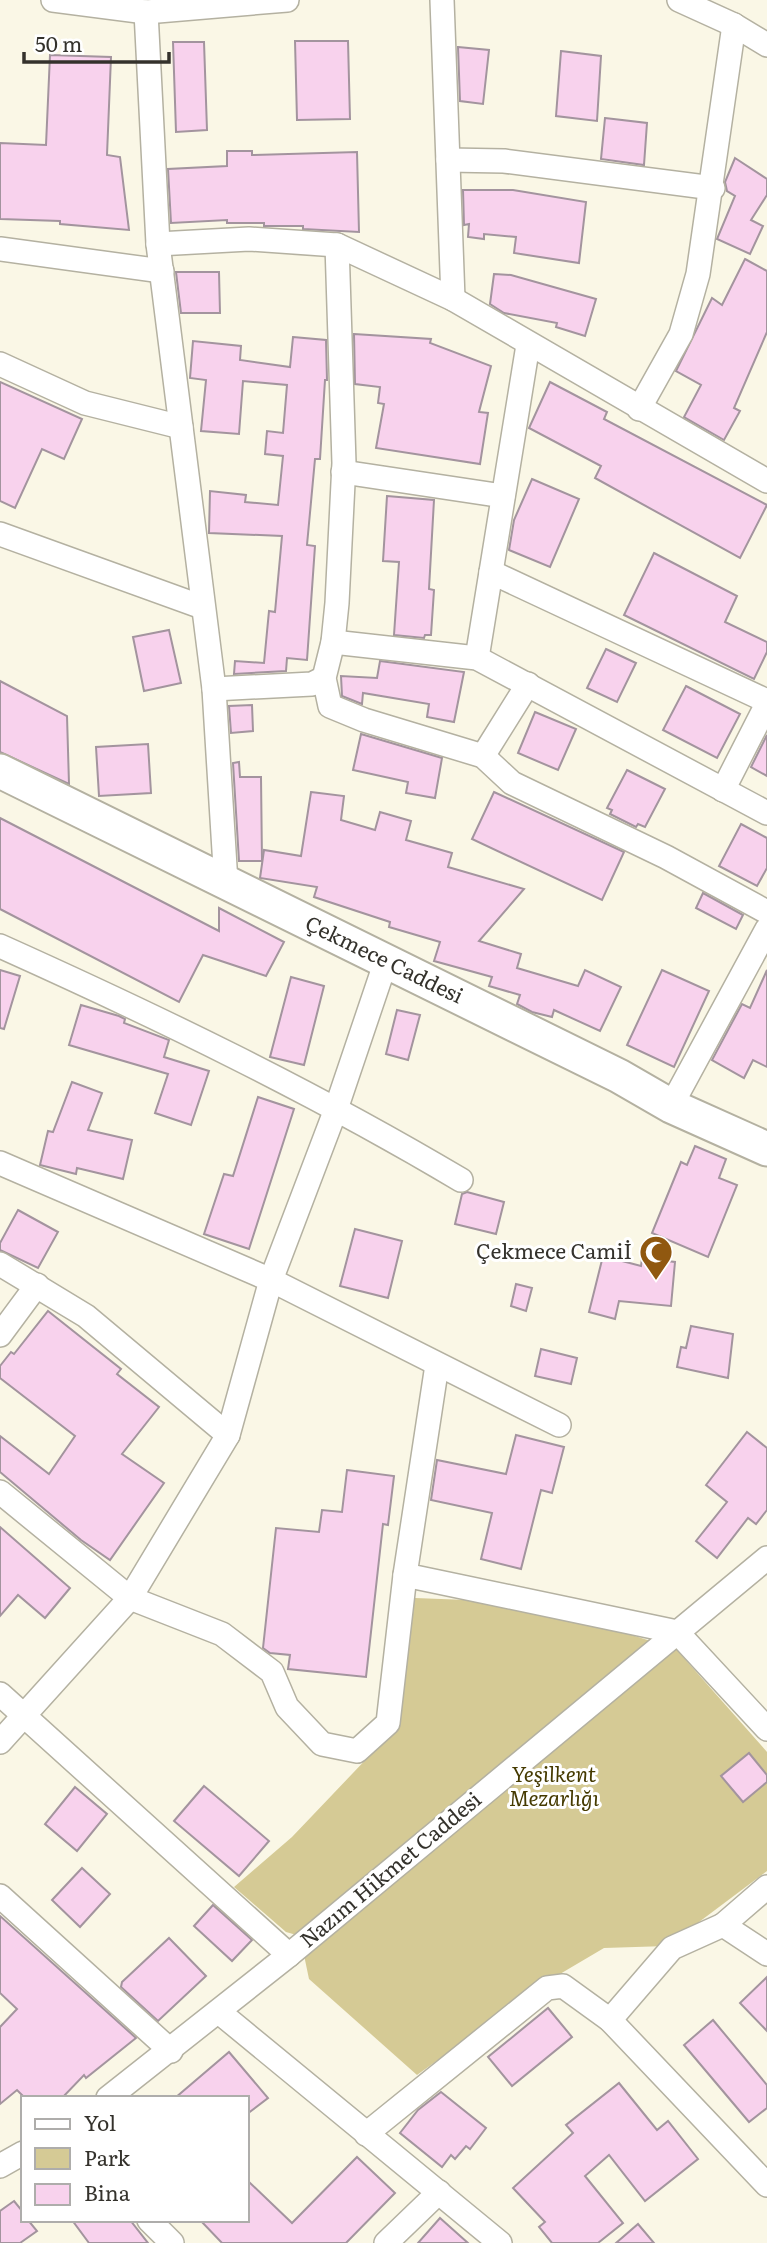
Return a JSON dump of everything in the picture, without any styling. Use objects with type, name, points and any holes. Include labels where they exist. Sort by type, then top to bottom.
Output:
[{"type":"main road","name":"Çekmece Caddesi","points":[[0,771],[619,1076],[671,1106],[767,1149]]},
{"type":"street","points":[[68,1],[146,12],[286,0]]},
{"type":"street","points":[[442,0],[453,299]]},
{"type":"street","points":[[679,0],[734,25],[767,45]]},
{"type":"street","points":[[146,12],[158,244],[214,689],[226,883]]},
{"type":"street","points":[[639,409],[681,334],[691,303],[713,188],[734,25]]},
{"type":"street","points":[[448,160],[504,161],[713,188]]},
{"type":"street","points":[[158,244],[250,239],[337,245],[453,299],[528,345],[767,481]]},
{"type":"street","points":[[337,245],[343,472],[333,642],[324,678],[330,706],[363,720],[482,756],[512,783],[666,857],[767,912]]},
{"type":"street","points":[[0,249],[162,271]]},
{"type":"street","points":[[477,658],[528,345]]},
{"type":"street","points":[[0,365],[85,403],[181,427]]},
{"type":"street","points":[[343,472],[503,496]]},
{"type":"street","points":[[0,534],[202,607]]},
{"type":"street","points":[[491,572],[767,703],[723,790]]},
{"type":"street","points":[[333,642],[477,658],[767,813]]},
{"type":"street","points":[[214,689],[312,684],[324,678]]},
{"type":"street","points":[[482,756],[528,684]]},
{"type":"street","points":[[671,1106],[767,929]]},
{"type":"street","points":[[0,946],[172,1024],[336,1109],[461,1180]]},
{"type":"street","points":[[0,1742],[130,1598],[228,1435],[271,1280],[336,1109],[386,961]]},
{"type":"street","points":[[0,1163],[271,1280],[436,1366],[559,1425]]},
{"type":"street","points":[[0,1264],[86,1316],[228,1435]]},
{"type":"street","points":[[0,1335],[37,1285]]},
{"type":"street","points":[[0,1492],[130,1598],[222,1634],[272,1672],[287,1707],[322,1744],[357,1751],[388,1723],[405,1575],[436,1366]]},
{"type":"street","name":"Nazım Hikmet Caddesi","points":[[111,2096],[171,2051],[289,1955],[767,1558]]},
{"type":"street","points":[[405,1575],[677,1632],[767,1729]]},
{"type":"street","points":[[0,1694],[289,1955]]},
{"type":"street","points":[[610,2020],[673,1948],[723,1925],[767,1887]]},
{"type":"street","points":[[0,1896],[171,2051]]},
{"type":"street","points":[[723,1925],[767,1954]]},
{"type":"street","points":[[366,2134],[547,1988],[563,1986],[610,2020],[767,2185]]},
{"type":"street","points":[[219,2012],[500,2243]]},
{"type":"street","points":[[0,2166],[21,2154]]},
{"type":"street","points":[[386,2243],[439,2192]]},
{"type":"street","points":[[151,2222],[172,2243]]},
{"type":"green space","name":"Yeşilkent Mezarlığı","points":[[415,1598],[467,1600],[600,1625],[676,1649],[767,1752],[767,1871],[667,1946],[604,1948],[543,1984],[417,2075],[309,1979],[300,1936],[286,1932],[234,1887],[292,1837],[393,1731]]},
{"type":"building","points":[[295,41],[348,41],[350,119],[297,120]]},
{"type":"building","points":[[173,42],[204,42],[207,130],[176,132]]},
{"type":"building","points":[[458,47],[489,50],[483,104],[460,101]]},
{"type":"building","points":[[561,51],[601,56],[597,121],[556,116]]},
{"type":"building","points":[[50,55],[111,57],[107,155],[120,157],[129,230],[60,224],[60,221],[0,219],[0,143],[46,145]]},
{"type":"building","points":[[605,118],[647,123],[644,165],[601,159]]},
{"type":"building","points":[[227,151],[252,151],[252,155],[357,152],[359,232],[303,229],[303,226],[264,226],[264,223],[227,223],[227,220],[171,223],[168,169],[227,166]]},
{"type":"building","points":[[735,158],[767,179],[767,195],[751,220],[763,226],[750,254],[717,239],[735,196],[727,191],[725,182]]},
{"type":"building","points":[[463,190],[513,190],[586,202],[579,263],[514,253],[516,237],[484,234],[484,239],[468,237],[469,224],[464,225]]},
{"type":"building","points":[[745,259],[767,271],[767,332],[734,408],[740,411],[724,440],[684,417],[701,385],[676,371],[712,298],[722,305]]},
{"type":"building","points":[[176,272],[219,272],[220,313],[181,313]]},
{"type":"building","points":[[494,274],[511,275],[596,299],[585,336],[556,327],[557,323],[504,313],[490,304]]},
{"type":"building","points":[[354,334],[431,339],[430,343],[491,366],[479,412],[488,413],[480,464],[376,448],[384,404],[378,403],[380,387],[355,384]]},
{"type":"building","points":[[293,337],[326,340],[327,380],[320,459],[315,459],[307,545],[315,546],[307,660],[287,658],[286,671],[234,674],[235,661],[264,663],[269,611],[275,612],[282,536],[209,533],[210,491],[246,495],[245,502],[278,505],[283,456],[265,454],[267,431],[283,433],[287,385],[243,381],[239,434],[201,431],[206,380],[190,378],[193,341],[241,346],[240,360],[290,367]]},
{"type":"building","points":[[0,382],[82,419],[64,459],[42,449],[15,508],[0,501]]},
{"type":"building","points":[[550,382],[607,412],[604,419],[767,505],[740,558],[595,478],[601,466],[529,428]]},
{"type":"building","points":[[532,479],[579,499],[550,567],[509,550],[514,520]]},
{"type":"building","points":[[387,496],[434,500],[429,589],[434,590],[431,635],[425,635],[424,638],[394,635],[399,562],[383,561]]},
{"type":"building","points":[[654,553],[737,596],[725,622],[767,642],[767,652],[754,679],[624,615]]},
{"type":"building","points":[[169,630],[181,683],[144,691],[133,637]]},
{"type":"building","points":[[606,649],[636,663],[617,702],[587,688]]},
{"type":"building","points":[[380,661],[464,672],[454,722],[427,717],[429,704],[363,693],[362,704],[342,696],[341,676],[377,678]]},
{"type":"building","points":[[0,681],[67,716],[69,784],[0,752]]},
{"type":"building","points":[[686,686],[740,714],[717,758],[663,730]]},
{"type":"building","points":[[252,705],[253,731],[231,733],[229,706]]},
{"type":"building","points":[[535,712],[576,729],[558,770],[518,753]]},
{"type":"building","points":[[361,734],[442,758],[435,798],[406,793],[408,782],[353,770]]},
{"type":"building","points":[[767,735],[767,776],[751,767]]},
{"type":"building","points":[[148,744],[151,793],[99,796],[96,747]]},
{"type":"building","points":[[239,762],[240,777],[261,777],[262,861],[239,861],[233,763]]},
{"type":"building","points":[[627,770],[665,789],[645,827],[638,824],[636,827],[610,814],[612,810],[607,808]]},
{"type":"building","points":[[311,792],[344,796],[341,820],[375,830],[380,812],[411,821],[406,840],[452,853],[448,867],[524,889],[479,941],[521,954],[517,968],[578,986],[585,970],[621,987],[600,1031],[554,1010],[552,1017],[532,1012],[517,1004],[520,995],[489,986],[492,977],[434,961],[440,942],[389,927],[390,922],[314,897],[317,887],[260,878],[264,850],[301,856]]},
{"type":"building","points":[[494,792],[624,852],[602,900],[472,839]]},
{"type":"building","points":[[0,818],[219,931],[219,908],[284,942],[266,976],[203,955],[179,1002],[0,909]]},
{"type":"building","points":[[741,824],[767,838],[767,868],[757,886],[719,866]]},
{"type":"building","points":[[703,893],[743,915],[736,929],[696,908]]},
{"type":"building","points":[[0,970],[20,976],[4,1029],[0,1028]]},
{"type":"building","points":[[662,970],[709,991],[674,1067],[627,1045]]},
{"type":"building","points":[[767,970],[767,1067],[753,1060],[744,1078],[712,1060],[742,1004],[750,1008]]},
{"type":"building","points":[[291,977],[324,986],[304,1065],[270,1057]]},
{"type":"building","points":[[81,1005],[119,1016],[125,1019],[124,1023],[169,1040],[164,1057],[209,1071],[191,1125],[155,1113],[168,1074],[69,1045]]},
{"type":"building","points":[[397,1010],[420,1015],[408,1060],[386,1054]]},
{"type":"building","points":[[72,1082],[102,1093],[88,1130],[132,1140],[123,1179],[77,1168],[76,1174],[40,1165],[48,1131],[53,1132]]},
{"type":"building","points":[[258,1097],[294,1109],[249,1249],[204,1234],[224,1174],[233,1176]]},
{"type":"building","points":[[695,1146],[726,1159],[719,1178],[737,1185],[708,1257],[652,1233],[681,1162],[687,1165]]},
{"type":"building","points":[[467,1192],[504,1202],[496,1234],[455,1224],[462,1194]]},
{"type":"building","points":[[18,1210],[58,1232],[38,1268],[0,1250],[0,1243]]},
{"type":"building","points":[[355,1229],[402,1241],[388,1298],[340,1286]]},
{"type":"building","points":[[603,1256],[641,1266],[642,1258],[675,1262],[671,1306],[619,1301],[615,1319],[589,1312]]},
{"type":"building","points":[[516,1284],[532,1288],[526,1311],[511,1306]]},
{"type":"building","points":[[48,1311],[121,1369],[117,1374],[159,1407],[122,1454],[164,1483],[110,1560],[81,1540],[0,1472],[0,1436],[49,1474],[75,1436],[0,1378],[0,1366],[11,1352],[14,1354]]},
{"type":"building","points":[[691,1326],[733,1334],[728,1378],[677,1367],[681,1347],[686,1348]]},
{"type":"building","points":[[541,1349],[577,1358],[571,1384],[535,1376]]},
{"type":"building","points":[[747,1432],[767,1448],[767,1510],[756,1524],[748,1518],[717,1558],[696,1541],[727,1502],[706,1485]]},
{"type":"building","points":[[516,1435],[564,1447],[552,1493],[541,1490],[521,1569],[481,1559],[492,1513],[431,1500],[437,1460],[506,1474]]},
{"type":"building","points":[[347,1470],[394,1476],[388,1525],[383,1524],[366,1677],[288,1669],[290,1655],[270,1653],[263,1648],[276,1528],[319,1532],[322,1510],[342,1512]]},
{"type":"building","points":[[0,1527],[70,1588],[45,1618],[18,1595],[0,1616]]},
{"type":"building","points":[[749,1753],[767,1775],[767,1782],[743,1802],[721,1776]]},
{"type":"building","points":[[204,1786],[269,1841],[239,1876],[174,1821]]},
{"type":"building","points":[[75,1787],[107,1814],[77,1851],[45,1824]]},
{"type":"building","points":[[82,1868],[110,1894],[80,1927],[52,1900]]},
{"type":"building","points":[[213,1905],[252,1940],[232,1961],[194,1926]]},
{"type":"building","points":[[0,1916],[136,2038],[86,2078],[84,2075],[64,2096],[23,2096],[17,2090],[0,2104],[0,2027],[17,2009],[0,1993]]},
{"type":"building","points":[[169,1938],[206,1976],[158,2021],[121,1987],[122,1982]]},
{"type":"building","points":[[767,1977],[767,2031],[740,2003]]},
{"type":"building","points":[[548,2008],[572,2037],[512,2086],[488,2057]]},
{"type":"building","points":[[713,2020],[767,2085],[767,2108],[749,2122],[684,2045]]},
{"type":"building","points":[[229,2052],[268,2098],[248,2113],[248,2096],[177,2096]]},
{"type":"building","points":[[619,2083],[657,2130],[668,2121],[698,2159],[645,2201],[609,2155],[585,2176],[623,2223],[598,2243],[552,2243],[539,2227],[545,2222],[513,2188],[573,2133],[566,2125]]},
{"type":"building","points":[[441,2092],[486,2128],[470,2149],[466,2146],[455,2159],[451,2155],[442,2167],[400,2133],[418,2110]]},
{"type":"building","points":[[357,2157],[395,2193],[346,2243],[222,2243],[202,2222],[248,2222],[248,2181],[292,2223]]},
{"type":"building","points":[[14,2201],[21,2210],[21,2222],[30,2222],[37,2231],[20,2243],[0,2243],[0,2211]]},
{"type":"building","points":[[440,2218],[468,2243],[418,2243]]},
{"type":"building","points":[[73,2222],[132,2222],[148,2243],[89,2243]]},
{"type":"building","points":[[638,2224],[654,2243],[616,2243]]},
{"type":"place","name":"Çekmece Camiİ","points":[[656,1282]]}]
